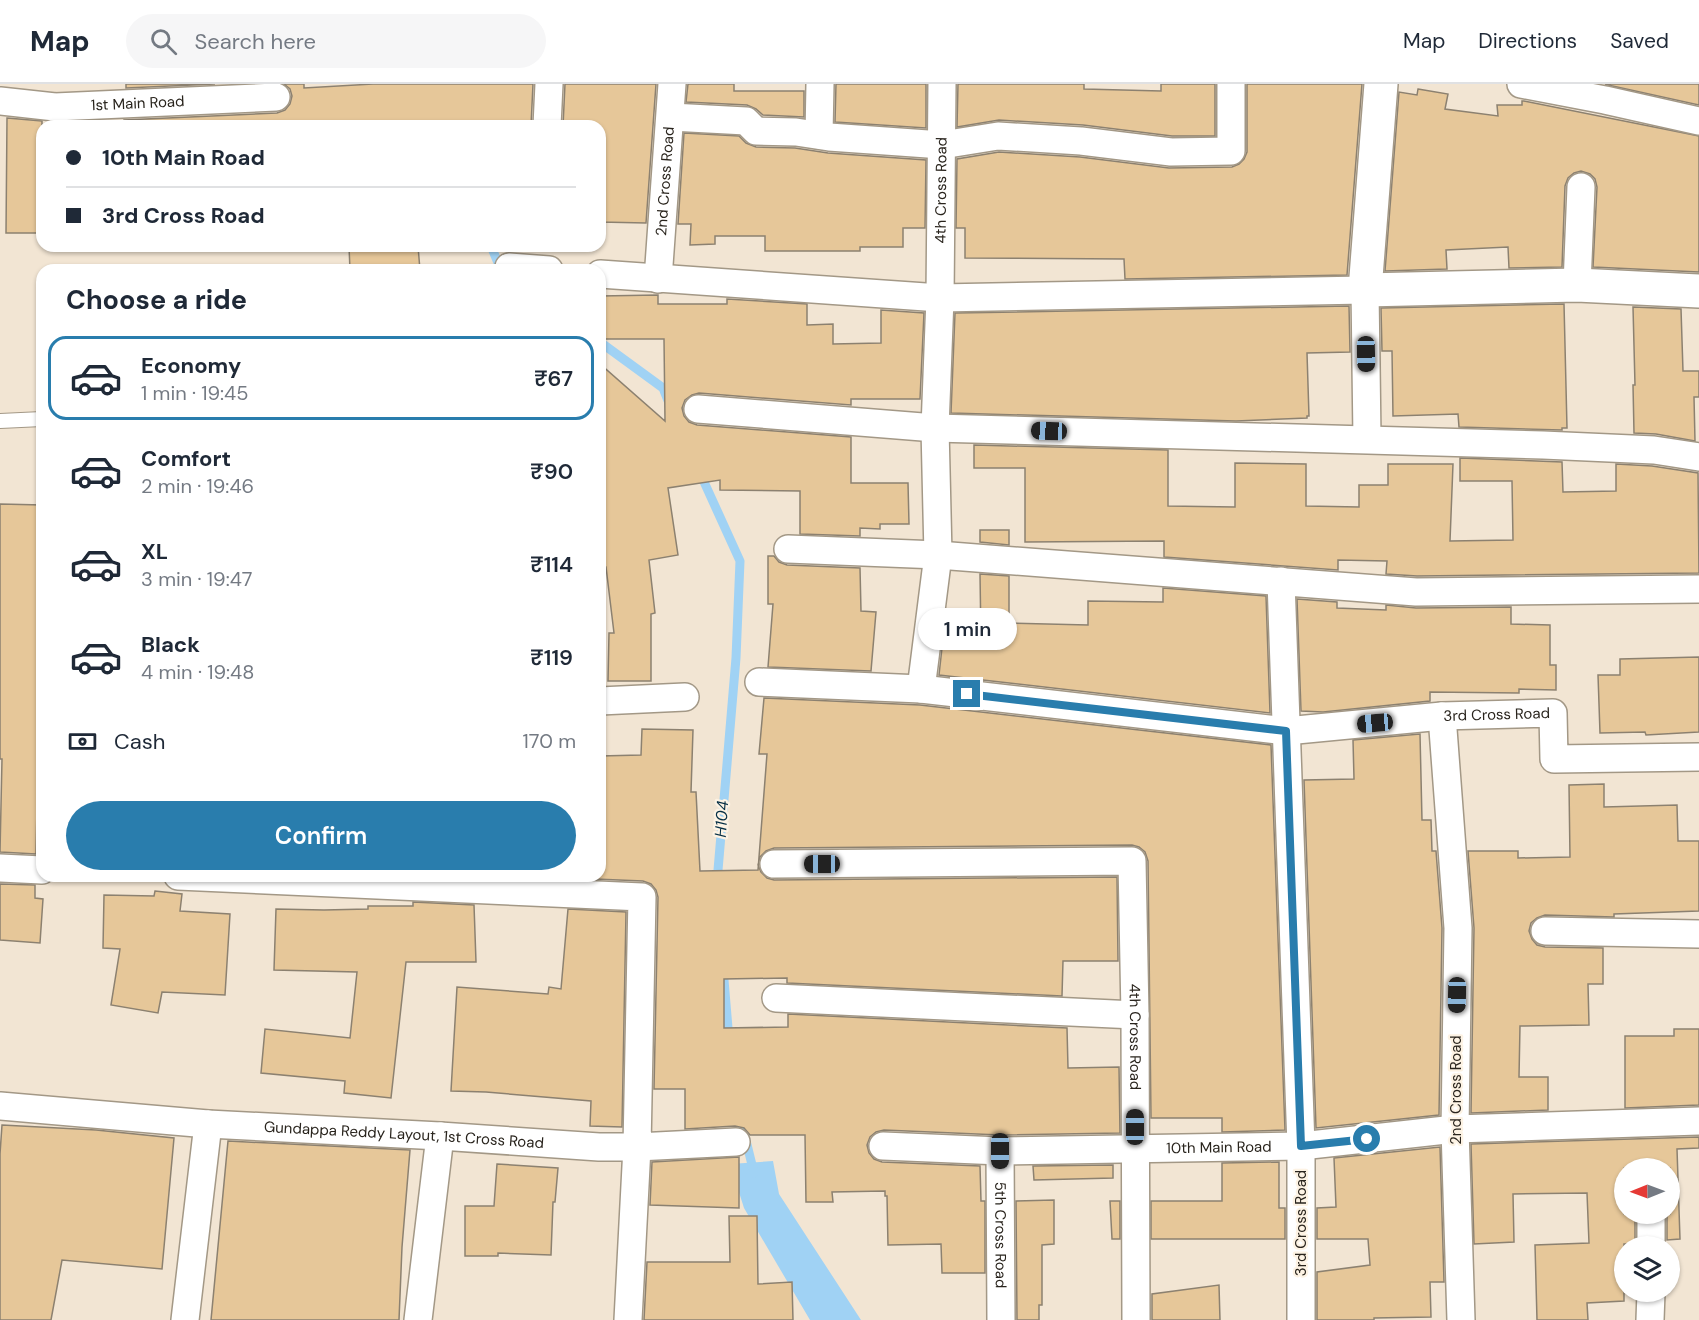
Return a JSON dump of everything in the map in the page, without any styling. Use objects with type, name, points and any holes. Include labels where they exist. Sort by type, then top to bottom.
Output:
[{"type":"street","points":[[547,120],[549,84]]},
{"type":"street","name":"2nd Cross Road","points":[[658,279],[672,84]]},
{"type":"street","points":[[819,135],[820,84]]},
{"type":"street","name":"4th Cross Road","points":[[921,689],[938,555],[935,428],[940,298],[942,84]]},
{"type":"street","points":[[671,117],[746,121],[756,131],[796,132],[829,137],[942,145],[998,136],[1082,141],[1171,152],[1231,151],[1231,84]]},
{"type":"street","points":[[1367,439],[1365,290],[1381,84]]},
{"type":"street","points":[[1521,84],[1605,100],[1699,122]]},
{"type":"street","name":"1st Main Road","points":[[0,100],[55,107],[276,97]]},
{"type":"street","points":[[1577,285],[1581,187]]},
{"type":"street","points":[[606,275],[940,298],[1577,285],[1699,291]]},
{"type":"street","points":[[698,409],[935,428],[1367,439],[1654,450],[1699,457]]},
{"type":"street","points":[[789,549],[938,555],[1416,592],[1699,589]]},
{"type":"street","points":[[1281,581],[1286,731]]},
{"type":"street","name":"3rd Cross Road","points":[[759,682],[921,689],[1286,731],[1442,716],[1553,713],[1554,759],[1699,757]]},
{"type":"street","points":[[606,701],[685,697]]},
{"type":"street","name":"2nd Cross Road","points":[[1442,716],[1458,928],[1455,1129],[1461,1320]]},
{"type":"street","name":"3rd Cross Road","points":[[1286,731],[1301,1146],[1301,1320]]},
{"type":"street","name":"4th Cross Road","points":[[774,864],[1132,861],[1136,1320]]},
{"type":"street","points":[[0,868],[36,870]]},
{"type":"street","points":[[436,882],[565,885],[642,897],[636,1147],[628,1320]]},
{"type":"street","points":[[1545,931],[1699,934]]},
{"type":"street","points":[[776,998],[1135,1015]]},
{"type":"street","name":"Gundappa Reddy Layout, 1st Cross Road","points":[[0,1106],[208,1124],[599,1147],[736,1142]]},
{"type":"street","name":"10th Main Road","points":[[883,1146],[1000,1151],[1301,1146],[1455,1129],[1699,1121]]},
{"type":"street","points":[[185,1320],[208,1124]]},
{"type":"street","points":[[418,1320],[440,1136]]},
{"type":"street","name":"5th Cross Road","points":[[1000,1151],[1001,1320]]},
{"type":"street","points":[[1650,1320],[1651,1302]]},
{"type":"lane","points":[[0,421],[36,419]]},
{"type":"water","points":[[773,1161],[779,1194],[861,1320],[810,1320],[744,1208],[730,1164]]},
{"type":"building","points":[[126,84],[215,84],[126,88]]},
{"type":"building","points":[[284,84],[304,84],[304,88],[373,84],[533,84],[531,120],[124,120],[277,113],[285,110],[290,104],[292,96],[290,89]]},
{"type":"building","points":[[565,84],[656,84],[646,223],[606,222],[606,120],[563,120]]},
{"type":"building","points":[[688,84],[734,84],[734,91],[804,91],[804,117],[763,115],[747,105],[686,102]]},
{"type":"building","points":[[836,84],[926,84],[926,128],[835,122]]},
{"type":"building","points":[[958,84],[1084,84],[1084,89],[1161,91],[1161,84],[1215,84],[1215,136],[1172,136],[1083,125],[999,120],[957,127]]},
{"type":"building","points":[[1247,84],[1362,84],[1347,275],[1125,279],[1124,259],[965,258],[965,228],[956,228],[957,159],[999,152],[1080,157],[1169,168],[1232,167],[1244,159],[1247,152]]},
{"type":"building","points":[[1605,84],[1699,84],[1699,105],[1608,85]]},
{"type":"building","points":[[1418,89],[1448,94],[1445,109],[1498,116],[1497,105],[1522,105],[1524,101],[1699,136],[1699,272],[1593,267],[1597,187],[1595,179],[1590,174],[1581,171],[1568,178],[1565,186],[1562,267],[1509,268],[1508,247],[1446,250],[1447,269],[1385,271],[1399,92],[1417,95]]},
{"type":"building","points":[[7,118],[36,120],[36,233],[6,233]]},
{"type":"building","points":[[684,133],[739,136],[746,143],[756,147],[795,148],[828,153],[926,160],[925,228],[903,228],[903,247],[860,247],[860,251],[765,251],[765,236],[715,236],[715,244],[690,245],[691,224],[678,224]]},
{"type":"building","points":[[349,252],[418,252],[420,264],[350,264]]},
{"type":"building","points":[[658,295],[658,304],[727,304],[727,299],[807,304],[807,325],[833,324],[833,344],[881,343],[881,310],[924,313],[920,399],[851,399],[851,405],[699,393],[685,400],[682,408],[684,416],[689,422],[697,425],[851,437],[851,483],[908,483],[909,524],[880,524],[880,529],[860,528],[860,536],[800,534],[800,491],[720,490],[720,480],[668,488],[678,555],[649,560],[655,613],[651,614],[651,681],[608,681],[609,633],[614,633],[606,567],[606,369],[665,421],[664,339],[606,339],[606,296]]},
{"type":"building","points":[[1564,304],[1567,428],[1562,428],[1562,430],[1459,427],[1458,414],[1393,416],[1392,351],[1382,351],[1381,308]]},
{"type":"building","points":[[1349,306],[1350,352],[1307,353],[1309,416],[1307,418],[1236,421],[951,413],[955,313]]},
{"type":"building","points":[[1633,307],[1681,309],[1683,371],[1699,371],[1699,397],[1694,397],[1695,441],[1656,434],[1634,433]]},
{"type":"building","points":[[974,445],[1168,450],[1168,506],[1235,507],[1235,463],[1306,464],[1306,506],[1359,507],[1359,485],[1388,485],[1388,464],[1453,464],[1450,541],[1513,540],[1512,481],[1460,481],[1460,458],[1562,462],[1563,492],[1616,491],[1616,464],[1652,466],[1698,473],[1699,573],[1417,576],[1386,574],[1387,561],[1338,560],[1338,570],[1164,557],[1164,541],[1025,542],[1025,468],[974,468]]},
{"type":"building","points":[[0,504],[36,505],[36,854],[0,852],[2,759],[0,759]]},
{"type":"building","points":[[980,530],[1009,530],[1009,545],[980,542]]},
{"type":"building","points":[[768,556],[774,556],[779,562],[787,565],[860,568],[861,611],[876,612],[871,671],[768,667],[773,604],[768,604]]},
{"type":"building","points":[[980,574],[1009,576],[1009,623],[1088,625],[1088,601],[1163,602],[1163,588],[1266,596],[1270,713],[939,675],[943,639],[981,640]]},
{"type":"building","points":[[1297,599],[1337,602],[1337,608],[1386,610],[1386,605],[1416,608],[1511,607],[1511,624],[1550,625],[1550,665],[1556,665],[1556,690],[1519,689],[1519,693],[1430,692],[1430,701],[1323,712],[1301,711]]},
{"type":"building","points":[[1699,657],[1699,732],[1646,735],[1645,732],[1600,733],[1598,675],[1620,675],[1620,659]]},
{"type":"building","points":[[764,698],[920,705],[1271,745],[1285,1130],[1222,1132],[1222,1118],[1151,1118],[1148,861],[1145,852],[1139,847],[1132,845],[774,848],[766,851],[760,857],[759,863],[767,754],[759,754]]},
{"type":"building","points":[[642,729],[693,730],[691,792],[696,792],[700,871],[758,870],[758,866],[767,878],[774,880],[1117,877],[1118,961],[1063,961],[1062,996],[787,983],[787,978],[724,979],[724,1028],[788,1027],[788,1014],[1067,1028],[1068,1068],[1119,1067],[1120,1133],[1000,1135],[884,1130],[870,1137],[867,1145],[869,1153],[874,1159],[882,1162],[980,1166],[981,1201],[985,1201],[985,1273],[942,1273],[941,1244],[888,1245],[885,1191],[832,1192],[833,1202],[806,1202],[805,1135],[750,1135],[744,1128],[735,1126],[685,1129],[685,1089],[654,1089],[658,897],[651,884],[643,881],[606,879],[606,756],[641,755]]},
{"type":"building","points":[[1420,734],[1422,820],[1431,820],[1432,851],[1436,851],[1442,928],[1439,1115],[1316,1128],[1304,780],[1354,779],[1353,740]]},
{"type":"building","points":[[1604,784],[1604,807],[1677,805],[1678,841],[1699,841],[1699,911],[1614,914],[1614,917],[1545,915],[1531,923],[1529,931],[1537,945],[1603,948],[1603,984],[1588,984],[1589,1025],[1520,1026],[1519,1077],[1548,1077],[1548,1110],[1471,1113],[1474,928],[1468,851],[1518,851],[1518,858],[1570,857],[1569,785]]},
{"type":"building","points":[[0,884],[35,885],[35,898],[43,899],[40,943],[0,940]]},
{"type":"building","points":[[155,891],[182,894],[180,911],[230,914],[225,995],[162,992],[158,1013],[111,1005],[120,949],[103,948],[104,895],[154,896]]},
{"type":"building","points":[[413,902],[474,905],[476,962],[406,962],[391,1098],[344,1093],[345,1081],[261,1073],[265,1029],[350,1038],[357,972],[274,970],[276,909],[368,909],[368,906],[413,906]]},
{"type":"building","points":[[568,909],[626,912],[622,1127],[590,1126],[591,1101],[451,1091],[457,987],[548,994],[549,987],[561,989]]},
{"type":"building","points":[[1674,1029],[1699,1029],[1699,1105],[1625,1108],[1625,1036],[1674,1036]]},
{"type":"building","points":[[2,1125],[96,1130],[174,1138],[162,1269],[62,1260],[51,1320],[0,1320]]},
{"type":"building","points":[[1699,1137],[1699,1148],[1677,1149],[1677,1158],[1614,1158],[1614,1224],[1635,1224],[1635,1236],[1614,1236],[1614,1302],[1587,1303],[1588,1320],[1537,1320],[1535,1245],[1589,1243],[1587,1193],[1513,1194],[1514,1242],[1474,1244],[1471,1144]]},
{"type":"building","points":[[228,1141],[410,1150],[399,1320],[211,1320]]},
{"type":"building","points":[[1440,1147],[1444,1282],[1430,1282],[1431,1317],[1317,1320],[1317,1272],[1370,1265],[1368,1239],[1317,1239],[1317,1208],[1336,1207],[1334,1158]]},
{"type":"building","points":[[739,1157],[739,1208],[650,1205],[652,1162]]},
{"type":"building","points":[[1279,1162],[1279,1208],[1285,1208],[1285,1239],[1151,1239],[1151,1201],[1222,1201],[1222,1163]]},
{"type":"building","points":[[497,1164],[558,1168],[555,1202],[553,1202],[551,1255],[498,1253],[498,1256],[465,1256],[465,1206],[494,1206]]},
{"type":"building","points":[[1113,1165],[1113,1178],[1034,1180],[1033,1166]]},
{"type":"building","points":[[1054,1200],[1054,1244],[1042,1245],[1042,1305],[1039,1305],[1039,1320],[1017,1320],[1016,1201]]},
{"type":"building","points":[[1110,1201],[1120,1201],[1120,1239],[1112,1239]]},
{"type":"building","points":[[729,1216],[757,1216],[758,1284],[792,1282],[793,1320],[644,1320],[647,1262],[730,1262]]},
{"type":"building","points":[[1667,1224],[1680,1224],[1680,1236],[1667,1236]]},
{"type":"building","points":[[1219,1285],[1220,1320],[1152,1320],[1152,1294]]},
{"type":"waterway","name":"H104","points":[[494,252],[498,264]]},
{"type":"waterway","name":"H104","points":[[606,346],[663,388],[669,403]]},
{"type":"waterway","name":"H104","points":[[700,473],[740,561],[736,658],[717,882]]},
{"type":"waterway","name":"H104","points":[[723,968],[729,1040]]},
{"type":"waterway","name":"H104","points":[[740,1116],[754,1173]]},
{"type":"route","points":[[967,694],[1286,731],[1301,1146],[1367,1139]]}]
